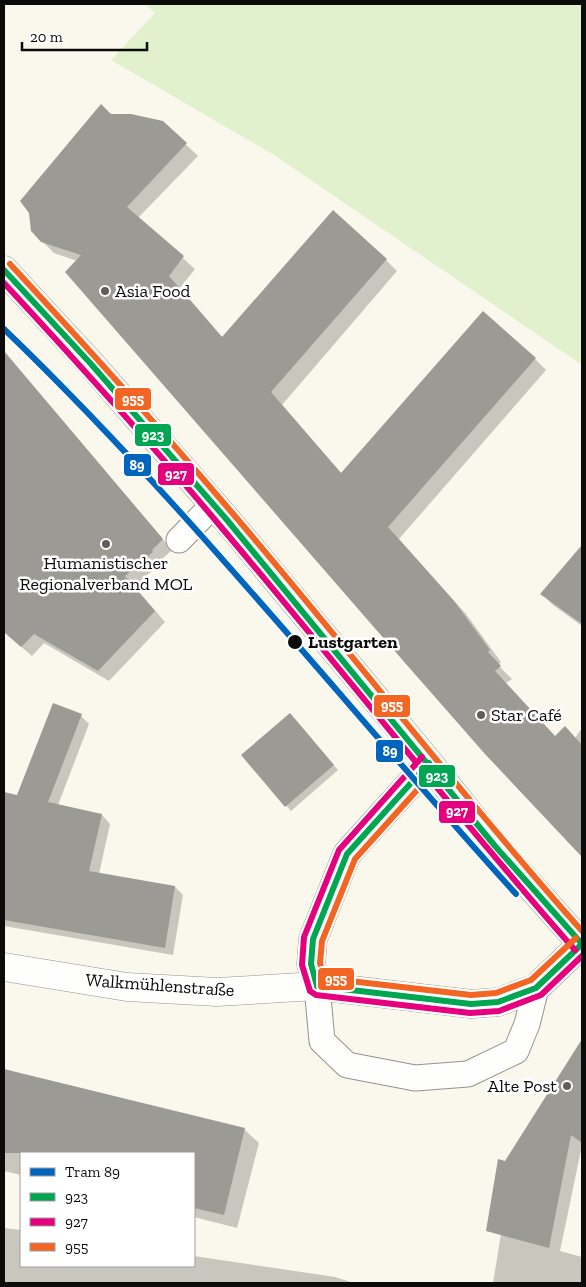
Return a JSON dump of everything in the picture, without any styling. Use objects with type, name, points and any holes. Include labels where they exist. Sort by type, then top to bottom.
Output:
[{"type":"street","points":[[4,270],[91,364],[213,505],[429,763],[495,846],[582,944]]},
{"type":"street","points":[[317,986],[311,964],[312,939],[347,854],[429,763]]},
{"type":"street","name":"Walkmühlenstraße","points":[[4,967],[127,987],[217,992],[317,986],[471,1004],[498,1002],[536,988],[582,944]]},
{"type":"lane","points":[[179,540],[213,505]]},
{"type":"lane","points":[[317,986],[322,1041],[347,1065],[415,1078],[468,1074],[516,1051],[527,1024],[536,988]]},
{"type":"green space","points":[[145,4],[582,4],[582,365],[274,155],[111,60],[155,13]]},
{"type":"building","points":[[101,104],[111,114],[131,114],[163,121],[187,143],[127,207],[184,256],[169,276],[222,337],[333,210],[387,259],[271,392],[341,473],[483,311],[536,358],[388,527],[454,601],[490,650],[488,652],[501,666],[495,671],[555,736],[565,726],[582,745],[582,857],[485,754],[65,272],[81,255],[41,242],[31,231],[29,213],[20,201]]},
{"type":"building","points":[[4,351],[163,539],[152,550],[153,552],[125,576],[155,611],[98,671],[34,634],[21,647],[4,632]]},
{"type":"building","points":[[582,545],[582,624],[540,594]]},
{"type":"building","points":[[53,703],[82,714],[48,802],[102,814],[89,871],[175,886],[165,948],[4,920],[4,792],[17,795]]},
{"type":"building","points":[[290,713],[334,765],[285,807],[241,755]]},
{"type":"building","points":[[582,1039],[582,1143],[571,1135],[549,1248],[486,1231],[498,1159],[505,1161]]},
{"type":"building","points":[[4,1069],[245,1128],[224,1215],[195,1208],[195,1152],[4,1153]]},
{"type":"tram line","name":"89","points":[[4,329],[72,396],[137,465],[516,894]]},
{"type":"transit line","name":"955","points":[[10,264],[207,483],[493,828],[582,931]]},
{"type":"transit line","name":"923","points":[[4,270],[91,364],[227,520],[495,846],[582,944]]},
{"type":"transit line","name":"927","points":[[4,283],[114,403],[195,496],[485,845],[575,950]]},
{"type":"transit line","name":"927","points":[[422,757],[339,850],[304,937],[302,965],[310,991],[316,995],[470,1013],[499,1011],[541,995],[582,956]]},
{"type":"transit line","name":"923","points":[[317,986],[311,964],[313,939],[347,854],[429,763]]},
{"type":"transit line","name":"955","points":[[436,769],[355,859],[322,941],[320,963],[324,978],[471,995],[496,993],[531,980],[576,938]]},
{"type":"transit line","name":"923","points":[[317,986],[471,1004],[498,1002],[536,988],[582,944]]},
{"type":"place","name":"Asia Food","points":[[105,291]]},
{"type":"place","name":"Humanistischer Regionalverband MOL","points":[[106,544]]},
{"type":"place","name":"Lustgarten","points":[[295,642]]},
{"type":"place","name":"Star Café","points":[[481,715]]},
{"type":"place","name":"Alte Post","points":[[567,1086]]}]
